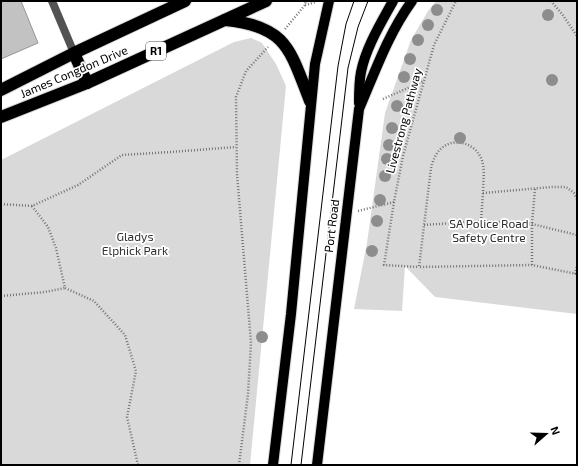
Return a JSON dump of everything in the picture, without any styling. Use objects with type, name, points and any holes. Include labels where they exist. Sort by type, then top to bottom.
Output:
[{"type":"highway","name":"James Congdon Drive","points":[[1,90],[74,53],[185,1]]},
{"type":"highway","name":"James Congdon Drive","points":[[1,118],[88,83],[266,1]]},
{"type":"highway","points":[[225,20],[246,23],[259,27],[278,37],[284,43],[290,54],[310,101]]},
{"type":"highway","points":[[74,53],[88,83]]},
{"type":"main road","points":[[272,465],[290,314],[310,101],[315,64],[329,1]]},
{"type":"main road","points":[[358,109],[361,70],[374,38],[394,1]]},
{"type":"main road","name":"Port Road","points":[[317,465],[358,109],[378,60],[390,36],[412,1]]},
{"type":"street","points":[[52,1],[74,53]]},
{"type":"path","points":[[284,29],[305,5],[306,1]]},
{"type":"path","points":[[305,5],[318,1]]},
{"type":"path","name":"Livestrong Pathway","points":[[419,267],[384,265],[403,156],[434,45],[456,1]]},
{"type":"path","points":[[551,1],[577,36]]},
{"type":"path","points":[[239,465],[248,394],[251,344],[236,174],[236,97],[246,71],[271,44]]},
{"type":"path","points":[[383,99],[424,81]]},
{"type":"path","points":[[481,221],[484,167],[480,156],[474,148],[465,143],[453,143],[443,146],[432,164],[419,267],[532,265],[576,274],[577,266]]},
{"type":"path","points":[[1,204],[32,206],[78,185],[122,155],[236,147]]},
{"type":"path","points":[[483,192],[566,187],[577,199]]},
{"type":"path","points":[[532,265],[532,224],[535,189]]},
{"type":"path","points":[[347,214],[394,202]]},
{"type":"path","points":[[32,206],[48,227],[56,248],[65,288]]},
{"type":"path","points":[[424,224],[481,221],[532,224],[577,235]]},
{"type":"path","points":[[1,296],[45,292],[65,288],[94,301],[125,335],[136,371],[127,417],[138,465]]},
{"type":"green space","name":"SA Police Road Safety Centre","points":[[436,1],[577,1],[577,314],[435,297],[405,266],[402,311],[354,309],[367,243],[385,113],[411,40],[428,11]]},
{"type":"green space","name":"Gladys Elphick Park","points":[[251,38],[262,43],[276,64],[286,86],[250,465],[1,465],[1,160],[234,42]]},
{"type":"building","points":[[1,1],[21,1],[38,43],[1,59]]},
{"type":"tram line","points":[[291,465],[338,66],[346,24],[354,1]]},
{"type":"tram line","points":[[301,465],[348,68],[358,27],[368,1]]}]
